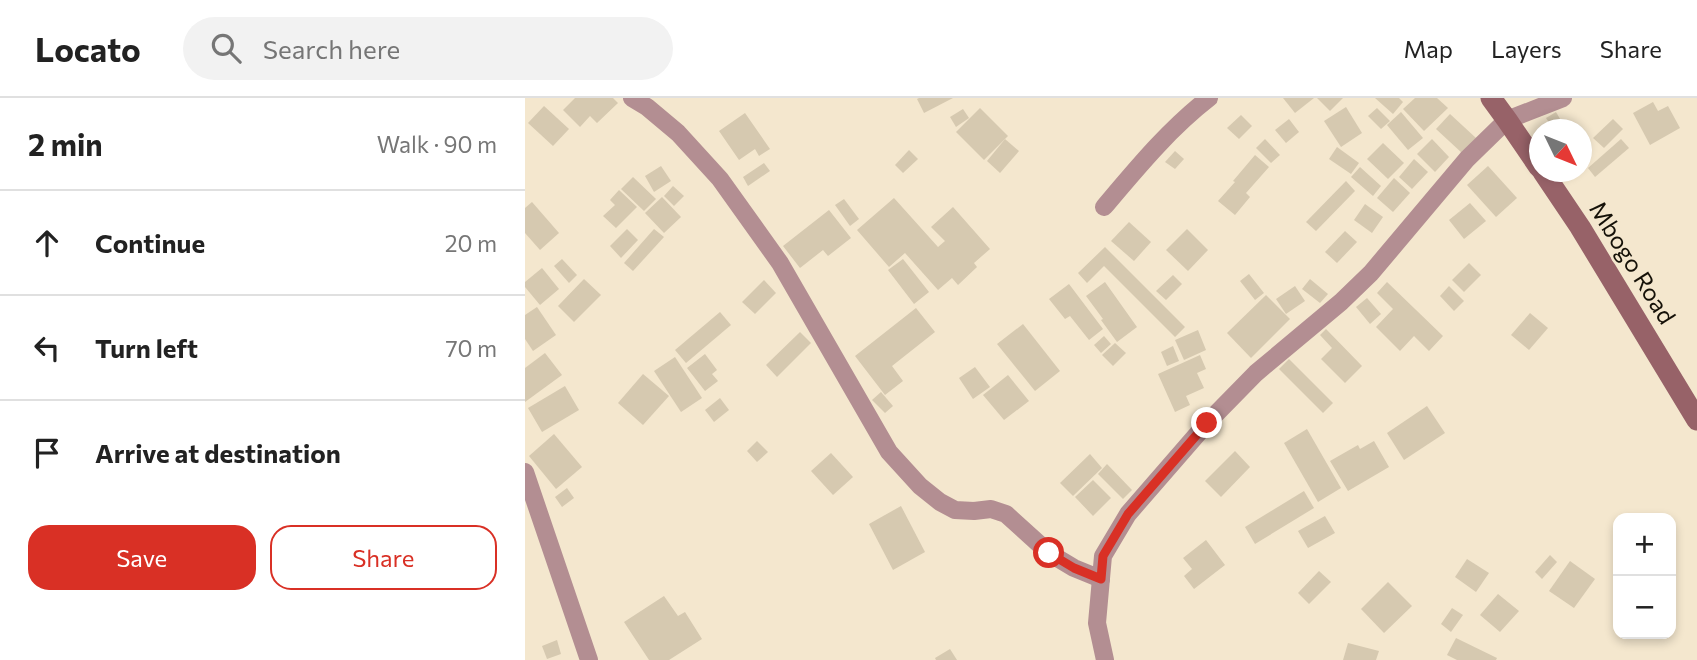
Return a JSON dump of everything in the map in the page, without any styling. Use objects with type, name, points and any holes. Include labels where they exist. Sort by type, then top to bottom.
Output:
[{"type":"main road","points":[[1491,98],[1529,152]]},
{"type":"main road","name":"Mbogo Road","points":[[1550,182],[1697,420]]},
{"type":"street","points":[[632,98],[678,133],[720,179],[780,262],[889,452],[920,486],[955,510],[991,509],[1006,514],[1049,553],[1074,568],[1101,579]]},
{"type":"street","points":[[1104,207],[1144,160],[1209,98]]},
{"type":"street","points":[[1105,660],[1097,623],[1103,556],[1128,514],[1207,423],[1256,373],[1341,302],[1371,273],[1467,159],[1507,120],[1563,98]]},
{"type":"street","points":[[525,472],[589,660]]},
{"type":"building","points":[[575,98],[613,98],[618,103],[597,123],[590,116],[580,127],[563,110]]},
{"type":"building","points":[[953,98],[924,113],[917,99]]},
{"type":"building","points":[[1283,98],[1314,98],[1295,113]]},
{"type":"building","points":[[1317,98],[1343,98],[1330,111]]},
{"type":"building","points":[[1375,98],[1399,98],[1403,102],[1393,114]]},
{"type":"building","points":[[1415,98],[1437,98],[1448,108],[1424,131],[1403,109]]},
{"type":"building","points":[[1653,102],[1658,111],[1668,106],[1680,128],[1650,145],[1633,113]]},
{"type":"building","points":[[544,106],[569,129],[553,146],[528,123]]},
{"type":"building","points":[[1346,107],[1362,133],[1341,147],[1324,121]]},
{"type":"building","points":[[980,108],[1008,136],[984,160],[956,132]]},
{"type":"building","points":[[1377,108],[1390,121],[1381,129],[1368,116]]},
{"type":"building","points":[[963,109],[969,118],[956,127],[950,117]]},
{"type":"building","points":[[1401,112],[1423,138],[1408,150],[1387,125]]},
{"type":"building","points":[[1556,112],[1560,119],[1547,119]]},
{"type":"building","points":[[745,113],[770,149],[759,156],[755,149],[739,160],[719,131]]},
{"type":"building","points":[[1450,114],[1476,138],[1462,153],[1436,129]]},
{"type":"building","points":[[1241,115],[1252,126],[1239,139],[1227,128]]},
{"type":"building","points":[[1289,119],[1299,132],[1286,143],[1275,130]]},
{"type":"building","points":[[1613,119],[1623,129],[1604,148],[1593,138]]},
{"type":"building","points":[[1005,139],[1019,151],[1000,173],[987,161]]},
{"type":"building","points":[[1265,139],[1280,155],[1271,163],[1256,148]]},
{"type":"building","points":[[1432,139],[1449,157],[1435,172],[1417,154]]},
{"type":"building","points":[[1621,139],[1629,148],[1595,177],[1592,164]]},
{"type":"building","points":[[1383,143],[1404,163],[1388,179],[1367,159]]},
{"type":"building","points":[[1337,147],[1359,163],[1351,174],[1329,159]]},
{"type":"building","points":[[909,150],[918,159],[903,173],[895,165]]},
{"type":"building","points":[[1175,151],[1184,159],[1175,169],[1165,162]]},
{"type":"building","points":[[1255,155],[1269,167],[1246,193],[1250,197],[1235,215],[1218,201]]},
{"type":"building","points":[[1414,159],[1428,172],[1412,189],[1399,177]]},
{"type":"building","points":[[764,163],[770,171],[748,186],[743,177]]},
{"type":"building","points":[[661,166],[671,181],[654,192],[645,176]]},
{"type":"building","points":[[1488,166],[1517,198],[1496,217],[1467,185]]},
{"type":"building","points":[[1360,167],[1381,186],[1373,196],[1351,177]]},
{"type":"building","points":[[633,177],[656,199],[644,211],[621,189]]},
{"type":"building","points":[[1394,178],[1410,193],[1393,212],[1377,198]]},
{"type":"building","points":[[1346,181],[1355,191],[1316,231],[1306,222]]},
{"type":"building","points":[[673,186],[684,196],[674,206],[664,196]]},
{"type":"building","points":[[619,190],[637,207],[616,228],[603,216],[615,205],[610,200]]},
{"type":"building","points":[[662,197],[681,217],[664,233],[645,213]]},
{"type":"building","points":[[894,198],[938,247],[945,241],[931,227],[953,207],[990,249],[974,263],[977,267],[958,285],[952,278],[938,290],[905,253],[889,267],[857,230]]},
{"type":"building","points":[[844,199],[859,219],[850,226],[835,205]]},
{"type":"building","points":[[532,202],[559,233],[540,250],[525,233],[525,208]]},
{"type":"building","points":[[1470,203],[1486,221],[1464,239],[1449,220]]},
{"type":"building","points":[[1365,204],[1383,217],[1372,233],[1354,220]]},
{"type":"building","points":[[829,210],[851,238],[828,256],[823,250],[800,268],[783,246]]},
{"type":"building","points":[[1129,222],[1151,242],[1134,261],[1111,241]]},
{"type":"building","points":[[627,229],[638,240],[621,258],[610,246]]},
{"type":"building","points":[[654,229],[664,237],[633,271],[624,263]]},
{"type":"building","points":[[1187,229],[1208,250],[1188,271],[1166,250]]},
{"type":"building","points":[[1345,231],[1357,242],[1337,263],[1325,252]]},
{"type":"building","points":[[1105,247],[1185,327],[1175,337],[1104,266],[1087,283],[1078,273]]},
{"type":"building","points":[[562,259],[577,275],[569,283],[554,266]]},
{"type":"building","points":[[903,259],[929,292],[914,304],[888,270]]},
{"type":"building","points":[[1469,263],[1481,275],[1464,292],[1452,280]]},
{"type":"building","points":[[542,268],[559,289],[540,305],[525,287],[525,282]]},
{"type":"building","points":[[1249,274],[1264,293],[1255,300],[1240,281]]},
{"type":"building","points":[[1173,275],[1182,284],[1166,300],[1156,291]]},
{"type":"building","points":[[584,279],[601,295],[574,322],[558,306]]},
{"type":"building","points":[[1310,279],[1328,294],[1320,303],[1302,289]]},
{"type":"building","points":[[764,280],[776,293],[755,314],[742,302]]},
{"type":"building","points":[[1105,282],[1137,327],[1117,342],[1086,296]]},
{"type":"building","points":[[1387,282],[1443,336],[1429,351],[1414,336],[1400,351],[1376,327],[1393,309],[1377,293]]},
{"type":"building","points":[[1069,284],[1103,329],[1089,340],[1070,316],[1065,319],[1049,299]]},
{"type":"building","points":[[1295,286],[1305,301],[1286,314],[1276,299]]},
{"type":"building","points":[[1449,286],[1464,301],[1454,311],[1440,296]]},
{"type":"building","points":[[1266,295],[1290,319],[1251,358],[1227,333]]},
{"type":"building","points":[[1367,298],[1381,314],[1370,324],[1356,307]]},
{"type":"building","points":[[537,307],[556,335],[533,351],[525,339],[525,315]]},
{"type":"building","points":[[916,308],[935,332],[892,366],[903,381],[885,395],[855,356]]},
{"type":"building","points":[[720,312],[731,325],[686,363],[675,350]]},
{"type":"building","points":[[1530,313],[1548,328],[1529,350],[1511,335]]},
{"type":"building","points":[[1023,324],[1060,371],[1035,391],[997,344]]},
{"type":"building","points":[[1326,329],[1362,366],[1345,383],[1321,359],[1332,348],[1320,335]]},
{"type":"building","points":[[1198,330],[1206,350],[1184,360],[1175,340]]},
{"type":"building","points":[[800,332],[811,343],[777,377],[766,365]]},
{"type":"building","points":[[1104,336],[1111,344],[1101,353],[1094,345]]},
{"type":"building","points":[[1115,343],[1126,353],[1113,366],[1102,355]]},
{"type":"building","points":[[1173,346],[1179,361],[1167,366],[1161,352]]},
{"type":"building","points":[[545,353],[562,375],[525,402],[525,368]]},
{"type":"building","points":[[705,354],[717,370],[712,374],[718,381],[705,391],[687,368]]},
{"type":"building","points":[[1200,355],[1206,369],[1197,373],[1204,388],[1186,396],[1190,405],[1175,412],[1158,374]]},
{"type":"building","points":[[675,357],[702,398],[681,412],[654,371]]},
{"type":"building","points":[[1289,359],[1333,403],[1323,413],[1279,369]]},
{"type":"building","points":[[975,367],[990,387],[973,399],[959,378]]},
{"type":"building","points":[[643,374],[669,396],[643,425],[618,403]]},
{"type":"building","points":[[1008,375],[1029,401],[1004,420],[983,395]]},
{"type":"building","points":[[565,386],[579,410],[542,432],[528,408]]},
{"type":"building","points":[[881,392],[893,406],[885,413],[872,400]]},
{"type":"building","points":[[720,398],[729,410],[714,422],[705,410]]},
{"type":"building","points":[[1427,406],[1445,433],[1404,460],[1387,433]]},
{"type":"building","points":[[1307,429],[1341,488],[1318,502],[1284,443]]},
{"type":"building","points":[[554,434],[582,467],[556,489],[529,456]]},
{"type":"building","points":[[757,441],[768,452],[757,462],[747,451]]},
{"type":"building","points":[[1374,441],[1389,467],[1348,491],[1330,461],[1358,445],[1360,449]]},
{"type":"building","points":[[1235,451],[1250,467],[1221,497],[1205,481]]},
{"type":"building","points":[[831,453],[853,477],[833,495],[811,471]]},
{"type":"building","points":[[1090,454],[1102,468],[1073,496],[1060,483]]},
{"type":"building","points":[[1107,464],[1132,490],[1123,499],[1098,474]]},
{"type":"building","points":[[1093,480],[1111,498],[1093,516],[1075,497]]},
{"type":"building","points":[[567,488],[574,498],[562,507],[555,497]]},
{"type":"building","points":[[1304,491],[1314,508],[1255,544],[1245,527]]},
{"type":"building","points":[[901,506],[925,552],[893,570],[869,524]]},
{"type":"building","points":[[1325,516],[1335,533],[1308,548],[1298,531]]},
{"type":"building","points":[[1206,540],[1225,565],[1194,589],[1184,576],[1192,569],[1183,558]]},
{"type":"building","points":[[1550,555],[1557,562],[1542,579],[1535,572]]},
{"type":"building","points":[[1467,559],[1489,573],[1476,592],[1455,577]]},
{"type":"building","points":[[1570,561],[1595,579],[1574,608],[1549,591]]},
{"type":"building","points":[[1319,571],[1331,582],[1309,604],[1298,593]]},
{"type":"building","points":[[1388,582],[1412,606],[1384,633],[1361,609]]},
{"type":"building","points":[[1498,594],[1519,611],[1500,632],[1480,615]]},
{"type":"building","points":[[664,596],[678,616],[685,612],[702,639],[669,660],[649,660],[624,622]]},
{"type":"building","points":[[1452,608],[1463,615],[1451,632],[1441,624]]},
{"type":"building","points":[[1456,638],[1497,658],[1496,660],[1457,660],[1447,655]]},
{"type":"building","points":[[557,640],[561,654],[547,659],[542,646]]},
{"type":"building","points":[[1348,643],[1379,651],[1376,660],[1343,660]]},
{"type":"building","points":[[950,649],[957,660],[936,660],[935,658]]},
{"type":"route","points":[[1049,553],[1074,568],[1101,579],[1103,556],[1128,514],[1207,423]]}]
